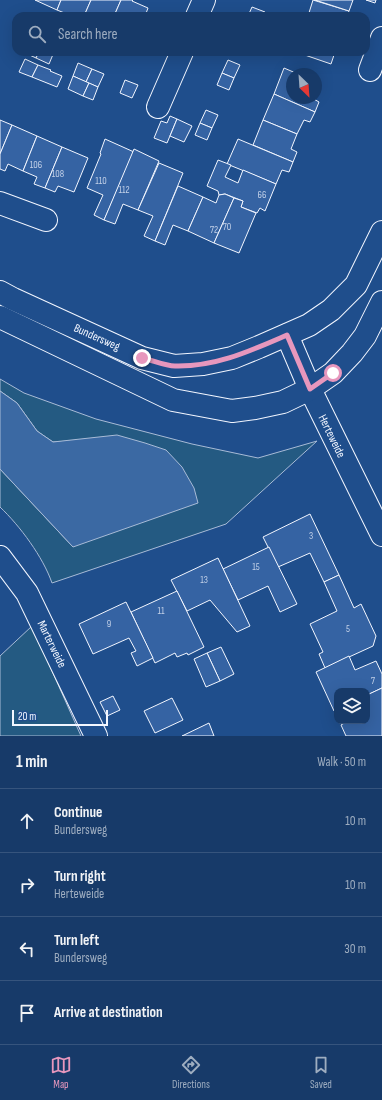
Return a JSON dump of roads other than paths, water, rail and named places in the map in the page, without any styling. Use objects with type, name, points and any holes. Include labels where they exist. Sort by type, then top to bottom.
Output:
[{"type":"street","points":[[199,12],[204,0]]},
{"type":"street","points":[[370,70],[382,38]]},
{"type":"street","points":[[158,106],[180,56]]},
{"type":"street","points":[[0,203],[46,220]]},
{"type":"street","name":"Bundersweg","points":[[0,292],[142,358],[174,366],[203,364],[232,358],[287,335],[309,324],[331,310],[356,285],[382,232]]},
{"type":"street","name":"Bundersweg","points":[[0,317],[173,400],[232,411],[283,402],[310,389],[333,373],[352,353],[365,336],[377,315],[382,302]]},
{"type":"street","name":"Herteweide","points":[[287,335],[310,389],[382,535]]},
{"type":"street","name":"Marterweide","points":[[0,557],[27,593],[96,736]]}]
